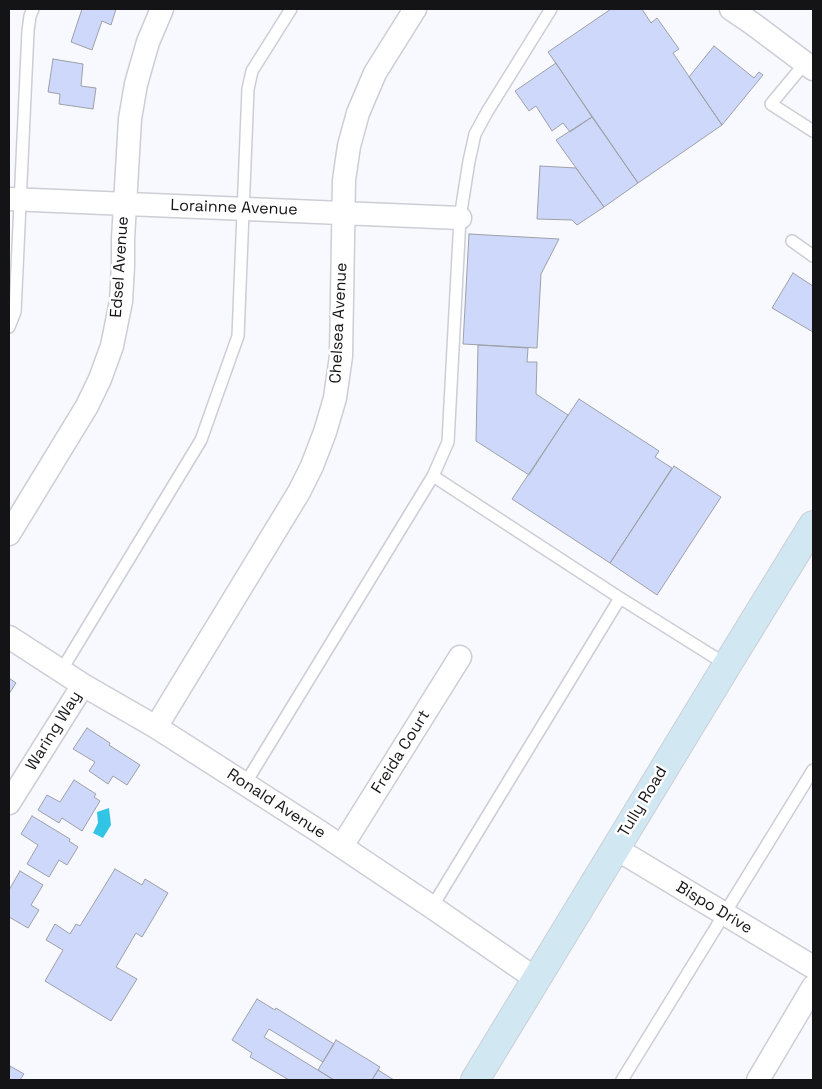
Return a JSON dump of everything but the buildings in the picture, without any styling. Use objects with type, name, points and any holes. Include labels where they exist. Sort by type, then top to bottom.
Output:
[{"type":"main road","name":"Tully Road","points":[[475,1080],[813,525]]},
{"type":"street","name":"Edsel Avenue","points":[[9,534],[87,406],[100,379],[112,346],[121,301],[130,119],[136,84],[148,42],[162,9]]},
{"type":"street","name":"Chelsea Avenue","points":[[156,728],[299,492],[312,466],[325,432],[335,398],[341,356],[344,180],[348,154],[358,113],[375,73],[414,9]]},
{"type":"street","points":[[731,9],[809,66]]},
{"type":"street","name":"Lorainne Avenue","points":[[15,199],[460,218]]},
{"type":"street","name":"Ronald Avenue","points":[[9,637],[342,846],[536,980]]},
{"type":"street","name":"Freida Court","points":[[342,846],[460,657]]},
{"type":"street","name":"Waring Way","points":[[9,803],[83,685]]},
{"type":"street","name":"Bispo Drive","points":[[615,848],[813,967]]},
{"type":"street","points":[[758,1080],[813,987]]},
{"type":"lane","points":[[9,327],[15,312],[15,199],[28,31],[33,9]]},
{"type":"lane","points":[[61,671],[201,440],[238,336],[248,89],[252,71],[291,9]]},
{"type":"lane","points":[[245,784],[433,476],[448,442],[460,218],[475,134],[551,9]]},
{"type":"lane","points":[[809,66],[771,104],[813,131]]},
{"type":"lane","points":[[792,241],[813,256]]},
{"type":"lane","points":[[433,476],[620,598],[727,665]]},
{"type":"lane","points":[[432,907],[620,598]]},
{"type":"lane","points":[[622,1080],[813,770]]},
{"type":"water","points":[[109,808],[111,825],[103,838],[93,833],[98,823],[97,812]]}]
